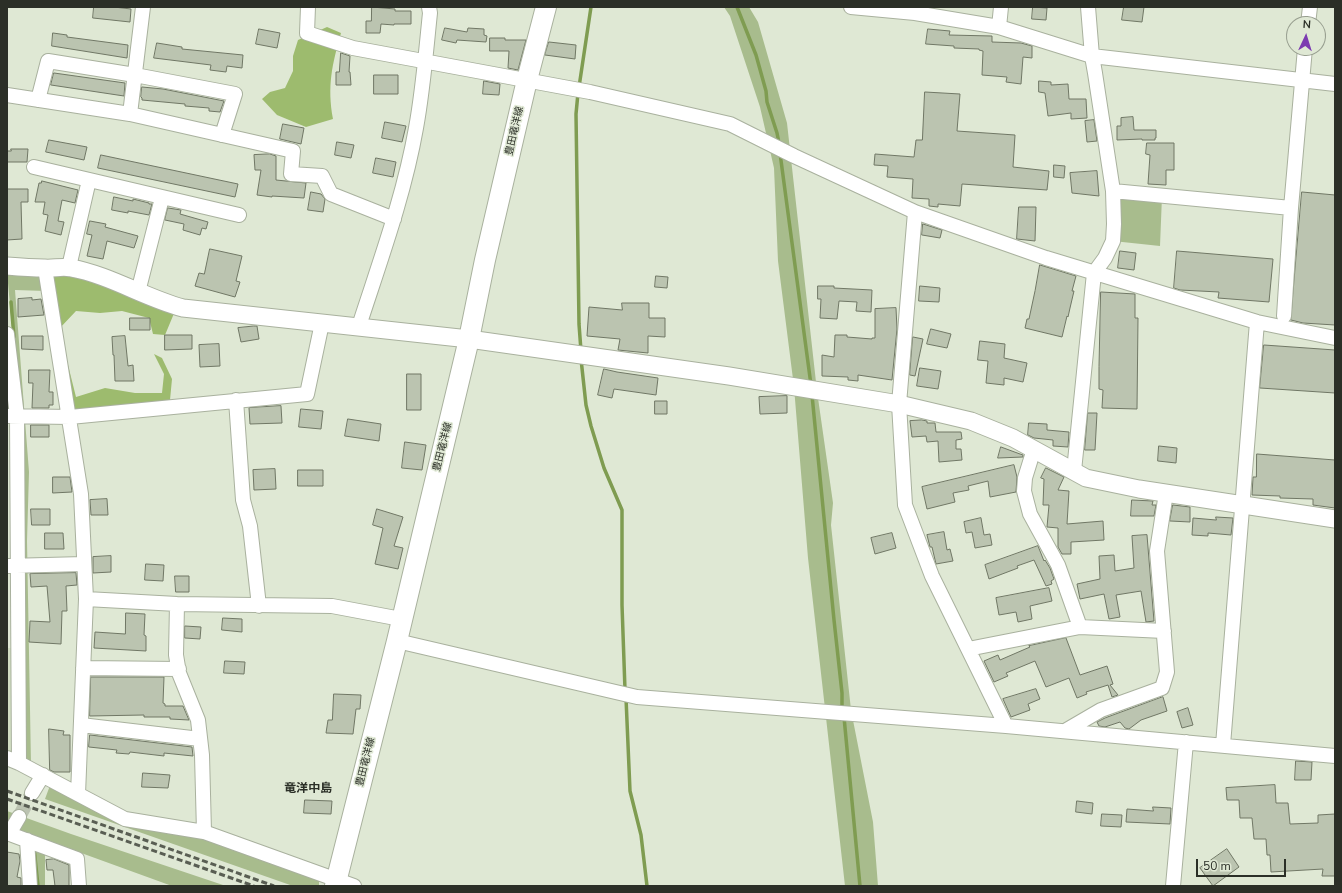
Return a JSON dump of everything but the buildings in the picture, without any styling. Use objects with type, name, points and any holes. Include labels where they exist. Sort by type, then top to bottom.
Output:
[{"type":"main road","name":"豊田竜洋線","points":[[341,884],[401,619],[469,339],[485,260],[527,80],[546,7]]},
{"type":"street","points":[[130,114],[143,7]]},
{"type":"street","points":[[308,7],[307,33],[353,48],[590,92],[730,124],[794,156],[915,212],[1046,258],[1257,322],[1335,338]]},
{"type":"street","points":[[359,326],[394,219],[416,128],[425,62],[430,13],[429,7]]},
{"type":"street","points":[[851,7],[915,13],[999,27],[1092,56],[1335,84]]},
{"type":"street","points":[[999,27],[1001,7]]},
{"type":"street","points":[[1074,471],[1094,273],[1105,258],[1113,241],[1114,224],[1112,191],[1092,56],[1088,7]]},
{"type":"street","points":[[1284,316],[1291,208],[1304,56]]},
{"type":"street","points":[[38,100],[48,61],[135,75],[235,94],[222,135]]},
{"type":"street","points":[[7,95],[130,114],[293,151],[291,174],[322,176],[331,194],[394,219]]},
{"type":"street","points":[[34,168],[239,216]]},
{"type":"street","points":[[69,267],[89,180]]},
{"type":"street","points":[[1112,191],[1291,208]]},
{"type":"street","points":[[138,292],[162,198]]},
{"type":"street","points":[[915,212],[899,404],[905,505],[932,576],[1006,726]]},
{"type":"street","points":[[7,266],[45,268],[69,267],[109,279],[168,304],[183,308],[469,339],[729,376],[899,404],[971,421],[1013,438],[1086,478],[1139,489],[1335,519]]},
{"type":"street","points":[[45,268],[70,417],[81,494],[86,599],[78,794]]},
{"type":"street","points":[[1222,745],[1257,322]]},
{"type":"street","points":[[12,416],[70,417],[307,394],[322,323]]},
{"type":"street","points":[[7,334],[12,416],[13,760],[125,820],[204,832],[341,884]]},
{"type":"street","points":[[236,400],[243,500],[250,526],[259,606]]},
{"type":"street","points":[[1034,449],[1025,478],[1024,491],[1030,514],[1058,565],[1080,627]]},
{"type":"street","points":[[1065,731],[1101,710],[1162,688],[1167,672],[1157,551],[1166,493]]},
{"type":"street","points":[[12,565],[84,564]]},
{"type":"street","points":[[86,599],[177,604],[332,606],[401,619]]},
{"type":"street","points":[[177,604],[176,656],[179,669],[198,720],[202,755],[204,832]]},
{"type":"street","points":[[968,650],[1080,627],[1164,632]]},
{"type":"street","points":[[397,641],[637,697],[1006,726],[1335,756]]},
{"type":"street","points":[[83,668],[179,669]]},
{"type":"street","points":[[81,725],[200,739]]},
{"type":"street","points":[[1173,886],[1186,742]]},
{"type":"street","points":[[32,793],[43,775]]},
{"type":"street","points":[[19,817],[8,834],[77,858],[79,886]]},
{"type":"street","points":[[26,840],[30,886]]},
{"type":"shaded area","points":[[7,648],[13,648],[14,754],[7,752]]},
{"type":"green space","points":[[724,7],[749,7],[758,22],[787,123],[817,391],[833,503],[831,525],[851,710],[873,822],[878,886],[845,886],[808,558],[794,387],[778,261],[774,168],[760,107],[730,16]]},
{"type":"green space","points":[[327,27],[341,33],[331,76],[330,96],[333,119],[306,127],[277,115],[262,99],[270,92],[285,88],[293,71],[293,56],[298,40]]},
{"type":"green space","points":[[1113,191],[1162,196],[1160,246],[1113,241]]},
{"type":"green space","points":[[7,272],[40,275],[46,291],[15,290],[29,472],[27,541],[31,765],[19,760],[13,338]]},
{"type":"green space","points":[[48,272],[92,280],[175,311],[165,335],[153,334],[149,318],[122,311],[100,313],[76,311],[59,329],[76,397],[105,388],[135,393],[162,393],[164,374],[154,354],[162,358],[172,379],[170,400],[83,412],[72,409]]},
{"type":"green space","points":[[52,780],[124,819],[204,832],[319,874],[319,886],[293,886],[45,799]]},
{"type":"green space","points":[[7,811],[226,886],[172,886],[7,826]]},
{"type":"green space","points":[[30,847],[45,851],[45,886],[32,886]]},
{"type":"waterway","points":[[579,87],[591,7]]},
{"type":"waterway","points":[[737,7],[756,55],[766,91],[767,102],[779,143]]},
{"type":"waterway","points":[[578,93],[576,114],[579,324],[581,351]]},
{"type":"waterway","points":[[780,153],[811,385]]},
{"type":"waterway","points":[[11,302],[14,337]]},
{"type":"waterway","points":[[581,359],[586,405],[591,426],[604,468],[622,510],[622,605],[625,690]]},
{"type":"waterway","points":[[812,395],[842,693],[842,710]]},
{"type":"waterway","points":[[626,698],[630,791],[641,835],[647,886]]},
{"type":"waterway","points":[[844,717],[860,886]]},
{"type":"waterway","points":[[34,848],[38,886]]},
{"type":"tunnel","points":[[19,817],[32,793]]},
{"type":"railway","points":[[7,791],[274,886]]},
{"type":"railway","points":[[7,799],[254,886]]},
{"type":"district","name":"竜洋中島","points":[[308,789]]}]
